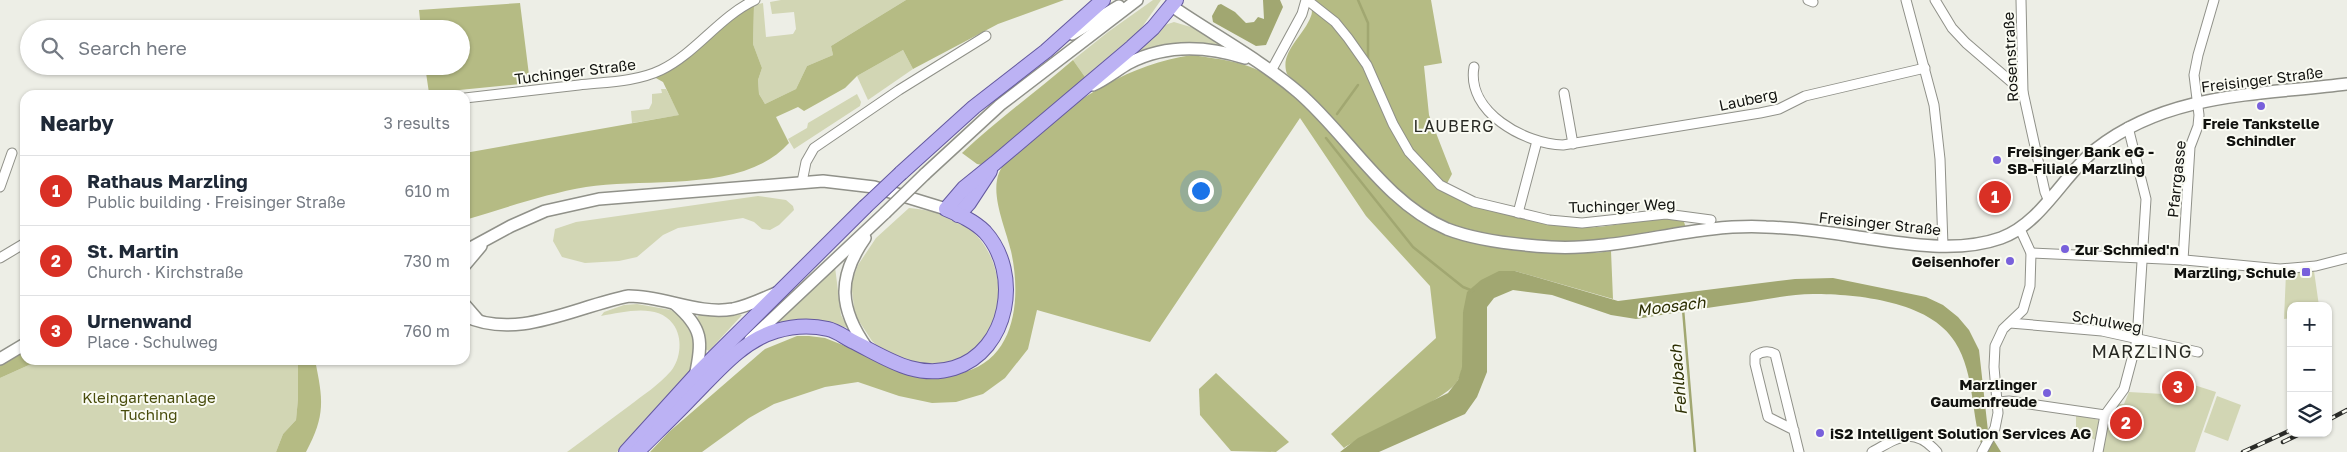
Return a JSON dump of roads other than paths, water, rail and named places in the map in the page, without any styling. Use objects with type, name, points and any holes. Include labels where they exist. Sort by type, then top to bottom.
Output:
[{"type":"main road","points":[[626,452],[695,376],[865,207],[974,107],[1046,51],[1103,0]]},
{"type":"main road","points":[[1046,51],[1129,0]]},
{"type":"main road","points":[[637,452],[734,355],[1007,99],[1137,0]]},
{"type":"main road","points":[[952,212],[964,188],[1132,47],[1174,3]]},
{"type":"main road","name":"Freisinger Straße","points":[[1174,3],[1271,71],[1308,101],[1406,203],[1435,223],[1449,230],[1481,238],[1539,246],[1601,247],[1737,226],[1811,230],[1904,243],[1943,246],[1984,242],[1998,239],[2020,229],[2089,155],[2128,127],[2166,111],[2197,102],[2347,84]]},
{"type":"main road","points":[[1079,91],[1138,59],[1178,49],[1222,52],[1261,64]]},
{"type":"main road","points":[[952,212],[977,192],[995,163]]},
{"type":"main road","points":[[470,248],[511,226],[545,211],[599,199],[823,181],[861,184],[952,212],[981,229]]},
{"type":"main road","points":[[734,355],[765,335],[789,327],[803,326],[830,329],[868,348],[889,362],[900,366],[933,372],[963,365],[972,360],[988,347],[1002,320],[1005,299],[1005,281],[996,252],[981,229],[977,219],[977,192]]},
{"type":"main road","points":[[868,348],[855,332],[844,302],[851,259],[871,225]]},
{"type":"main road","points":[[470,259],[487,239]]},
{"type":"main road","points":[[470,318],[502,326],[518,325],[629,296],[643,296],[702,308],[732,309],[753,303],[778,292]]},
{"type":"main road","points":[[671,301],[690,317],[696,327],[700,342],[695,376]]},
{"type":"main road","points":[[470,311],[479,321]]},
{"type":"main road","points":[[0,359],[20,347]]},
{"type":"street","name":"Tuchinger Straße","points":[[470,97],[648,75],[670,65],[726,17],[738,8],[755,0]]},
{"type":"street","points":[[1271,71],[1302,14],[1306,0]]},
{"type":"street","name":"Tuchinger Weg","points":[[1306,0],[1335,22],[1348,38],[1367,65],[1393,124],[1410,152],[1440,185],[1474,202],[1549,220],[1582,223],[1666,214],[1712,220]]},
{"type":"street","points":[[1906,0],[1934,105],[1939,142],[1943,246]]},
{"type":"street","points":[[1935,0],[1956,33],[2024,92]]},
{"type":"street","name":"Rosenstraße","points":[[2021,0],[2024,92],[2048,200]]},
{"type":"street","name":"Pfarrgasse","points":[[2183,260],[2190,147],[2198,126],[2194,75],[2214,0]]},
{"type":"street","points":[[802,182],[806,162],[814,148],[899,90],[986,36]]},
{"type":"street","name":"Lauberg","points":[[1474,66],[1472,76],[1486,108],[1508,126],[1537,141],[1555,145],[1573,144],[1779,109],[1805,96],[1925,68]]},
{"type":"street","points":[[1564,93],[1573,144]]},
{"type":"street","points":[[2098,452],[2105,415],[2124,389],[2137,340],[2146,199],[2128,127]]},
{"type":"street","points":[[1518,212],[1537,141]]},
{"type":"street","points":[[0,187],[12,153]]},
{"type":"street","points":[[1982,452],[1992,435],[1997,421],[1999,402],[1994,378],[1994,356],[1997,340],[2025,306],[2030,286],[2031,253],[2020,229]]},
{"type":"street","points":[[0,258],[20,246]]},
{"type":"street","points":[[2031,253],[2183,260],[2280,269],[2316,266],[2347,258]]},
{"type":"street","name":"Schulweg","points":[[2010,323],[2094,330],[2198,352]]},
{"type":"street","points":[[1794,430],[1768,417],[1754,360],[1758,354],[1768,351],[1775,354],[1794,430],[1799,452]]},
{"type":"street","points":[[1999,402],[2018,402],[2105,415]]},
{"type":"street","points":[[1872,452],[1912,435],[1924,439],[1937,452]]},
{"type":"water","points":[[1263,0],[1280,0],[1283,7],[1266,45],[1256,46],[1213,22],[1212,16],[1218,5],[1221,4],[1235,12],[1246,23],[1254,22],[1258,17],[1264,19]]},
{"type":"water","name":"Moosach","points":[[1499,271],[1515,271],[1618,301],[1795,279],[1833,278],[1926,297],[1943,305],[1958,317],[1969,330],[1979,350],[1988,431],[2001,452],[1984,452],[1977,425],[1970,382],[1962,355],[1955,342],[1944,328],[1928,317],[1911,309],[1871,298],[1831,294],[1805,294],[1636,319],[1611,315],[1552,295],[1513,290],[1494,298],[1487,307],[1487,372],[1477,397],[1465,414],[1379,452],[1340,452],[1358,438],[1448,393],[1458,380],[1462,367],[1463,312],[1467,292],[1481,280]]},
{"type":"waterway","points":[[1358,0],[1368,23],[1368,62]]},
{"type":"waterway","points":[[1337,114],[1358,85]]},
{"type":"waterway","points":[[1326,138],[1413,247],[1463,287],[1473,291]]},
{"type":"waterway","name":"Fehlbach","points":[[1683,309],[1695,452]]},
{"type":"railway","points":[[2332,418],[2347,410]]},
{"type":"railway","points":[[2243,452],[2287,432]]},
{"type":"railway","points":[[2283,442],[2294,437]]},
{"type":"place","name":"Freie Tankstelle Schindler","points":[[2261,106]]},
{"type":"place","name":"Freisinger Bank eG - SB-Filiale Marzling","points":[[1997,160]]},
{"type":"place","name":"Rathaus Marzling","points":[[1995,197]]},
{"type":"place","name":"Zur Schmied'n","points":[[2065,249]]},
{"type":"place","name":"Geisenhofer","points":[[2010,261]]},
{"type":"place","name":"Marzling, Schule","points":[[2306,272]]},
{"type":"place","name":"Urnenwand","points":[[2178,387]]},
{"type":"place","name":"Marzlinger Gaumenfreude","points":[[2047,393]]},
{"type":"place","name":"St. Martin","points":[[2126,423]]},
{"type":"place","name":"iS2 Intelligent Solution Services AG","points":[[1820,433]]},
{"type":"district","name":"LAUBERG","points":[[1454,126]]},
{"type":"district","name":"MARZLING","points":[[2142,351]]},
{"type":"park label","name":"Kleingartenanlage Tuching","points":[[149,406]]}]
